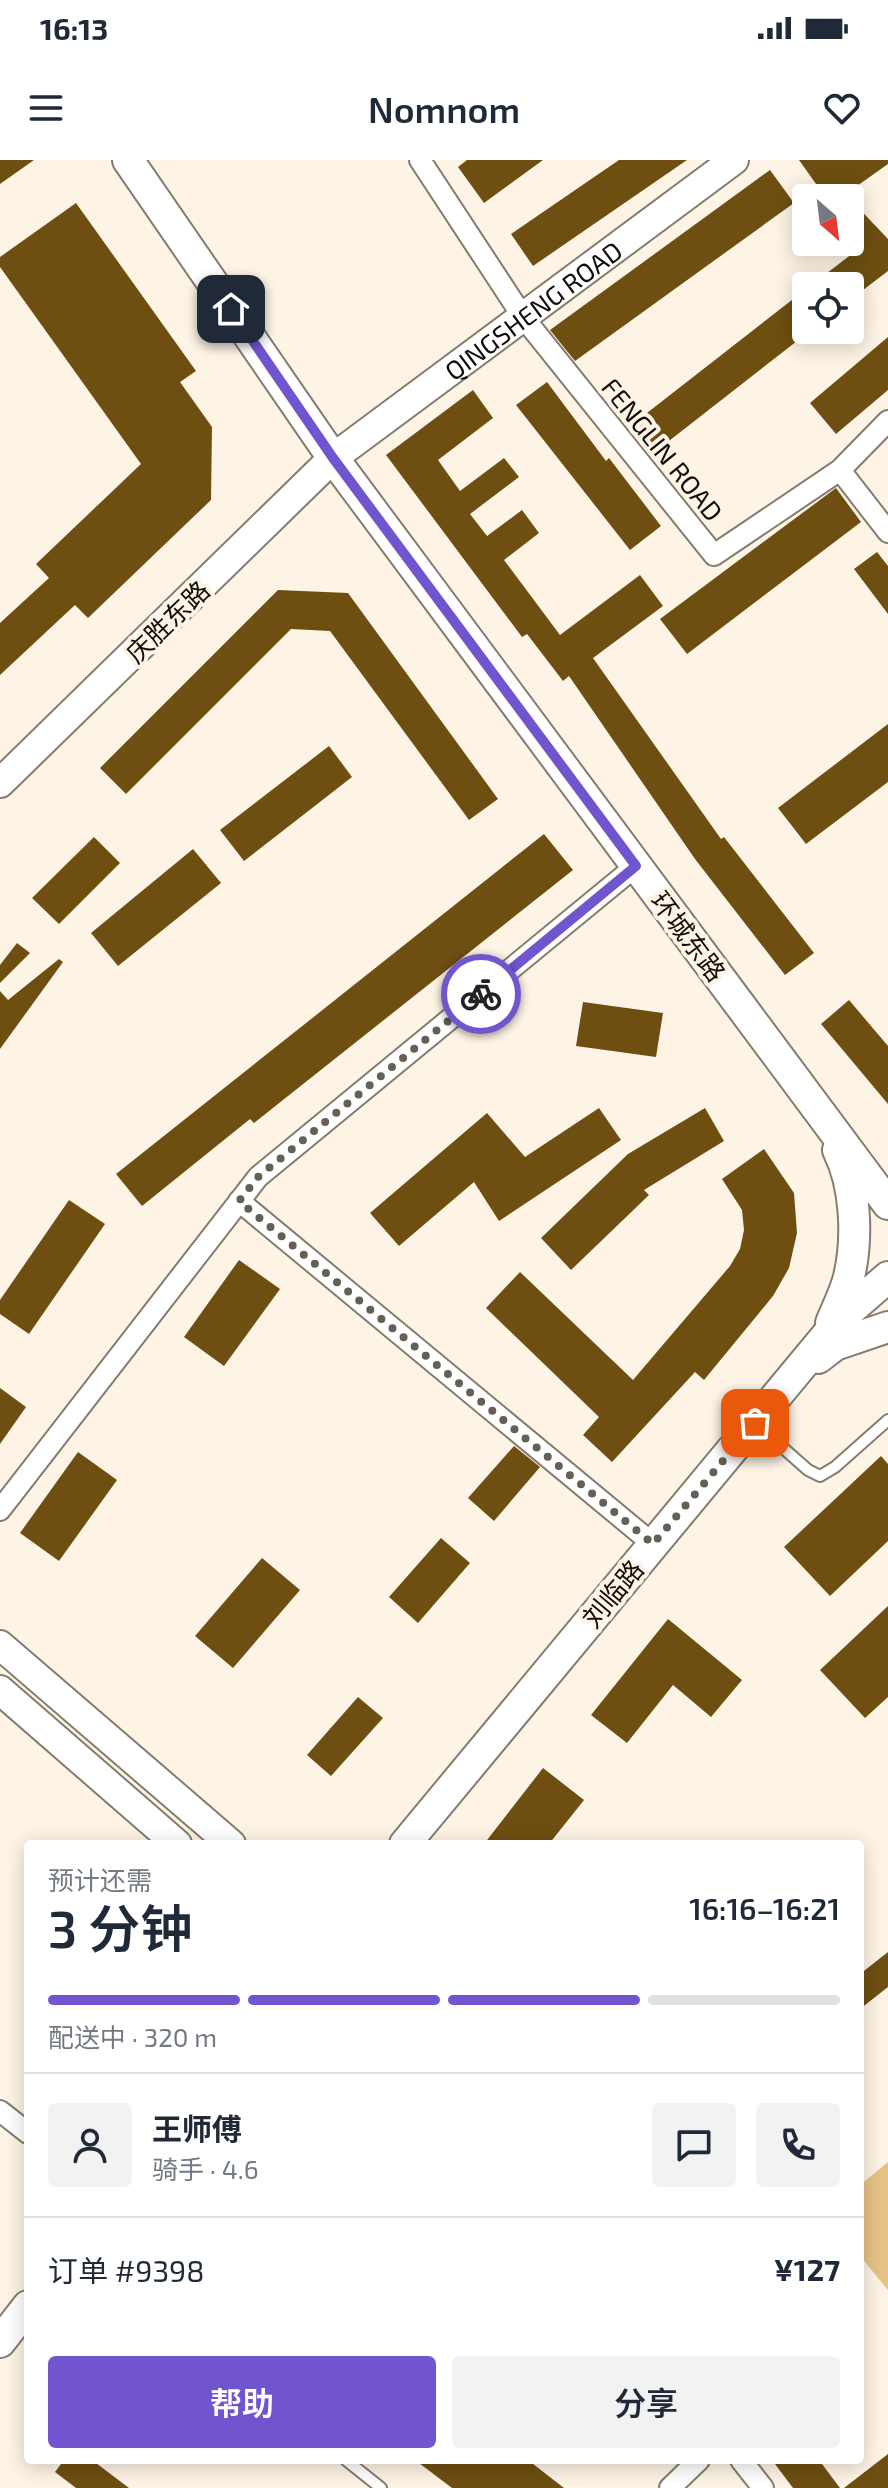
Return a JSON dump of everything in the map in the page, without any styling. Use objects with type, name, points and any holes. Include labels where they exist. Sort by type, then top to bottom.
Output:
[{"type":"main road","name":"环城东路","points":[[128,160],[333,458],[888,1204]]},
{"type":"main road","name":"QINGSHENG ROAD","points":[[333,458],[734,160]]},
{"type":"main road","name":"庆胜东路","points":[[0,783],[333,458]]},
{"type":"main road","points":[[817,1109],[847,1147],[888,1173]]},
{"type":"main road","points":[[791,1379],[827,1332],[849,1277],[855,1219],[844,1161],[817,1109]]},
{"type":"main road","name":"刘临路","points":[[408,1840],[842,1317],[888,1277]]},
{"type":"main road","points":[[791,1379],[835,1345],[888,1327]]},
{"type":"main road","points":[[0,1645],[226,1840]]},
{"type":"main road","points":[[0,1690],[172,1840]]},
{"type":"main road","points":[[0,2342],[24,2311]]},
{"type":"street","points":[[420,160],[523,317]]},
{"type":"street","name":"FENGLIN ROAD","points":[[523,317],[714,555],[840,470],[888,421]]},
{"type":"street","points":[[840,470],[888,532]]},
{"type":"street","points":[[0,1510],[258,1177],[636,866]]},
{"type":"street","points":[[239,1201],[653,1544]]},
{"type":"street","points":[[0,2111],[24,2130]]},
{"type":"street","points":[[670,2488],[695,2464]]},
{"type":"street","points":[[744,2464],[763,2488]]},
{"type":"lane","points":[[755,1423],[808,1470],[820,1476],[835,1467],[888,1420]]},
{"type":"lane","points":[[351,2464],[381,2488]]},
{"type":"shaded area","points":[[888,2162],[888,2290],[864,2261],[864,2182]]},
{"type":"building","points":[[0,160],[34,160],[0,184]]},
{"type":"building","points":[[467,160],[543,160],[484,203],[458,167]]},
{"type":"building","points":[[619,160],[687,160],[533,266],[511,234]]},
{"type":"building","points":[[799,160],[888,160],[888,164],[860,184],[816,184]]},
{"type":"building","points":[[770,170],[792,200],[792,204],[575,361],[550,330]]},
{"type":"building","points":[[76,203],[196,371],[180,382],[212,427],[211,500],[88,618],[75,605],[0,675],[0,623],[49,578],[36,564],[141,464],[0,267],[0,257]]},
{"type":"building","points":[[864,214],[888,239],[888,271],[864,289],[864,272],[828,272],[849,256],[864,256]]},
{"type":"building","points":[[792,300],[793,344],[651,455],[629,427]]},
{"type":"building","points":[[888,337],[888,390],[836,434],[810,403]]},
{"type":"building","points":[[547,382],[606,461],[609,458],[661,526],[630,550],[516,405]]},
{"type":"building","points":[[473,390],[493,418],[438,460],[460,491],[504,458],[519,477],[470,514],[487,536],[522,510],[539,533],[504,560],[560,635],[640,575],[663,606],[593,658],[721,839],[724,837],[814,953],[785,975],[695,859],[569,676],[563,681],[527,634],[522,637],[386,455]]},
{"type":"building","points":[[836,488],[861,522],[687,654],[660,619]]},
{"type":"building","points":[[877,552],[888,566],[888,614],[854,569]]},
{"type":"building","points":[[278,590],[348,593],[498,799],[469,820],[330,631],[291,629],[126,794],[100,768]]},
{"type":"building","points":[[888,724],[888,782],[806,844],[778,808]]},
{"type":"building","points":[[329,746],[352,777],[244,861],[220,830]]},
{"type":"building","points":[[544,834],[573,870],[254,1123],[250,1119],[142,1206],[116,1174]]},
{"type":"building","points":[[94,837],[120,863],[59,924],[32,898]]},
{"type":"building","points":[[193,849],[221,883],[118,966],[91,933]]},
{"type":"building","points":[[17,943],[30,953],[0,983],[0,965]]},
{"type":"building","points":[[59,959],[63,962],[0,1049],[0,991],[8,1000]]},
{"type":"building","points":[[849,1000],[888,1046],[888,1104],[821,1024]]},
{"type":"building","points":[[583,1002],[663,1013],[656,1057],[576,1046]]},
{"type":"building","points":[[599,1108],[621,1140],[499,1221],[474,1182],[399,1246],[370,1213],[487,1113],[525,1157]]},
{"type":"building","points":[[705,1108],[724,1141],[644,1190],[649,1195],[571,1270],[541,1238],[628,1154]]},
{"type":"building","points":[[764,1149],[794,1193],[797,1233],[789,1268],[773,1296],[704,1380],[695,1372],[612,1462],[583,1435],[599,1417],[486,1308],[520,1272],[633,1380],[730,1266],[740,1249],[744,1230],[742,1210],[722,1179]]},
{"type":"building","points":[[69,1200],[105,1224],[29,1334],[0,1314],[0,1300]]},
{"type":"building","points":[[239,1260],[280,1289],[224,1366],[184,1337]]},
{"type":"building","points":[[0,1388],[26,1407],[0,1444]]},
{"type":"building","points":[[514,1446],[540,1467],[494,1521],[468,1498]]},
{"type":"building","points":[[78,1452],[117,1480],[59,1561],[20,1533]]},
{"type":"building","points":[[881,1456],[888,1464],[888,1541],[830,1596],[784,1547]]},
{"type":"building","points":[[441,1538],[470,1563],[418,1623],[389,1597]]},
{"type":"building","points":[[262,1558],[300,1590],[233,1668],[195,1636]]},
{"type":"building","points":[[888,1606],[888,1697],[865,1718],[820,1670]]},
{"type":"building","points":[[668,1619],[742,1680],[711,1717],[673,1685],[627,1743],[591,1715]]},
{"type":"building","points":[[358,1697],[383,1718],[331,1776],[307,1755]]},
{"type":"building","points":[[543,1768],[584,1800],[552,1840],[487,1840]]},
{"type":"building","points":[[888,1952],[888,1987],[864,2006],[864,1971]]},
{"type":"building","points":[[888,2454],[888,2488],[844,2488]]},
{"type":"building","points":[[61,2464],[97,2464],[129,2488],[76,2488],[55,2472]]},
{"type":"building","points":[[420,2464],[533,2464],[564,2488],[452,2488]]},
{"type":"building","points":[[775,2464],[822,2464],[840,2488],[793,2488]]},
{"type":"way so far","points":[[481,994],[258,1177],[239,1201],[653,1544],[755,1423]]},
{"type":"route","points":[[231,309],[333,458],[636,866],[481,994]]}]
